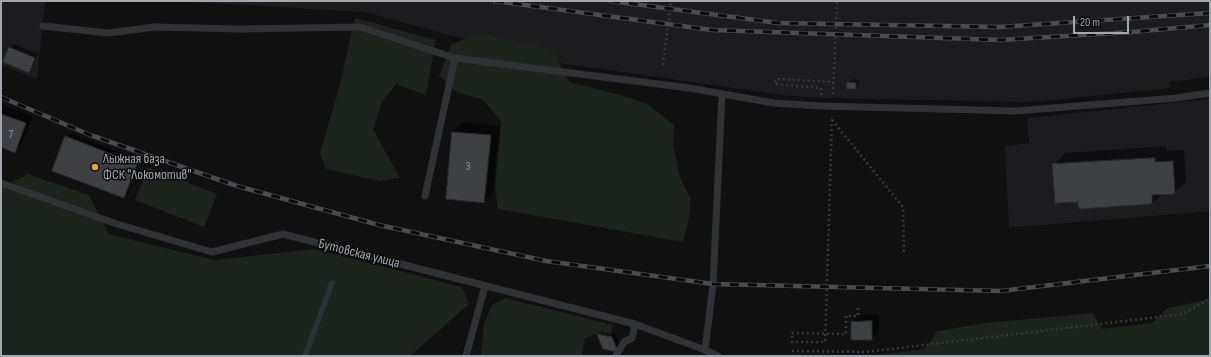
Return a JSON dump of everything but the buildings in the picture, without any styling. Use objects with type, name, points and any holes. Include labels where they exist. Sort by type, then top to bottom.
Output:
[{"type":"lane","points":[[43,26],[108,33],[155,27],[360,27],[455,58],[689,88],[774,103],[821,106],[1016,111],[1176,98],[1210,93]]},
{"type":"lane","points":[[425,196],[455,58]]},
{"type":"lane","points":[[705,350],[713,277],[722,94]]},
{"type":"lane","name":"Бутовская улица","points":[[1,183],[117,224],[212,252],[283,234],[635,324],[718,356]]},
{"type":"lane","points":[[466,356],[485,286]]},
{"type":"lane","points":[[616,356],[624,342],[632,338],[635,324]]},
{"type":"path","points":[[663,65],[671,1]]},
{"type":"path","points":[[833,98],[837,1]]},
{"type":"path","points":[[833,82],[776,79],[775,84],[821,88],[821,106],[903,207],[904,254]]},
{"type":"path","points":[[832,114],[825,342],[792,342],[792,333],[846,334],[846,331],[851,331]]},
{"type":"path","points":[[792,351],[866,352],[1175,315],[1183,314],[1207,300]]},
{"type":"path","points":[[846,331],[846,316],[858,316],[858,306]]},
{"type":"shaded area","points":[[1,1],[45,1],[37,79],[1,65]]},
{"type":"shaded area","points":[[177,1],[1210,1],[1210,77],[1169,82],[1170,88],[1032,102],[821,98],[781,95],[545,61],[364,12]]},
{"type":"shaded area","points":[[355,18],[436,40],[426,95],[396,84],[382,102],[373,129],[400,178],[380,181],[326,169],[320,153],[339,88]]},
{"type":"shaded area","points":[[479,33],[553,50],[569,82],[624,96],[647,104],[674,125],[673,144],[680,178],[691,199],[689,218],[683,242],[498,209],[495,187],[501,121],[483,100],[457,92],[439,76],[451,45]]},
{"type":"shaded area","points":[[1210,99],[1210,211],[1009,227],[1005,146],[1029,143],[1027,118]]},
{"type":"shaded area","points":[[148,167],[217,194],[204,227],[135,200]]},
{"type":"shaded area","points":[[28,174],[89,195],[109,234],[214,260],[314,249],[462,287],[469,304],[410,356],[1,356],[1,188]]},
{"type":"shaded area","points":[[506,298],[613,325],[611,333],[612,337],[597,334],[585,338],[582,356],[481,356],[484,323],[492,305]]},
{"type":"shaded area","points":[[1210,299],[1210,356],[868,356],[925,349],[937,331],[985,323],[1093,313],[1102,329],[1152,323],[1168,308]]},
{"type":"waterway","points":[[305,356],[332,283]]},
{"type":"railway","points":[[495,1],[712,30],[1000,40],[1132,32],[1210,25]]},
{"type":"railway","points":[[611,1],[778,23],[999,27],[1210,13]]},
{"type":"railway","points":[[1,97],[90,135],[237,186],[379,225],[546,261],[713,284],[1001,291],[1210,266]]},
{"type":"place","name":"Лыжная база ФСК \"Локомотив\"","points":[[95,167]]}]
